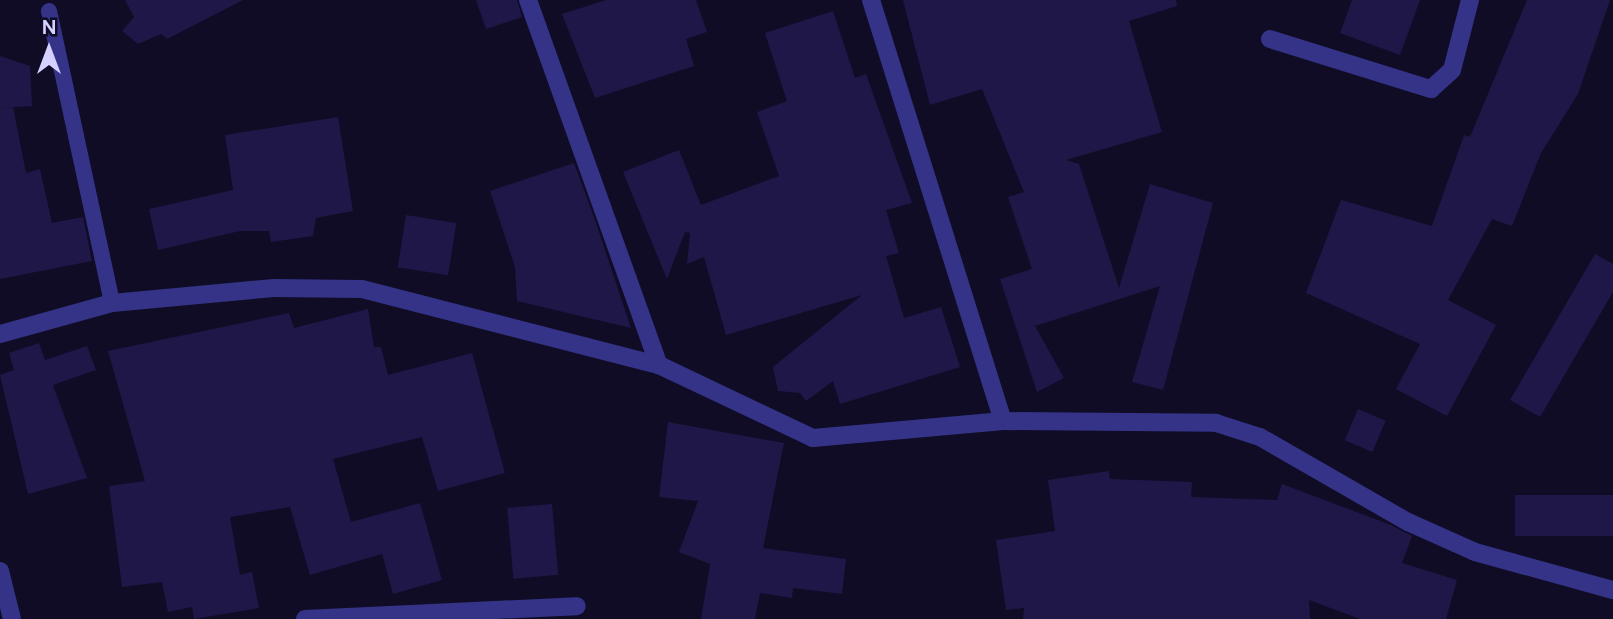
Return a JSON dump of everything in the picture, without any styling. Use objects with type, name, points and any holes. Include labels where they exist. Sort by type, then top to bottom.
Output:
[{"type":"street","points":[[528,0],[659,365]]},
{"type":"street","points":[[871,0],[1003,421]]},
{"type":"street","points":[[1270,40],[1431,89],[1452,70],[1470,0]]},
{"type":"street","points":[[0,334],[113,303],[274,288],[362,289],[659,365],[813,438],[1003,421],[1236,427],[1475,552],[1613,590]]},
{"type":"street","points":[[0,571],[12,619]]},
{"type":"street","points":[[305,619],[577,606]]},
{"type":"lane","points":[[49,11],[113,303]]},
{"type":"building","points":[[125,0],[243,0],[167,39],[161,34],[138,44],[122,31],[134,17]]},
{"type":"building","points":[[476,0],[517,0],[522,17],[486,29]]},
{"type":"building","points":[[606,0],[696,0],[707,32],[686,39],[694,66],[595,98],[562,14]]},
{"type":"building","points":[[903,0],[1176,0],[1177,6],[1129,21],[1162,132],[1066,160],[1079,164],[1119,288],[1150,184],[1213,203],[1163,390],[1132,382],[1160,286],[1035,326],[1064,378],[1037,392],[1000,279],[1032,269],[1008,197],[1024,192],[982,89],[930,105]]},
{"type":"building","points":[[1352,0],[1420,0],[1400,55],[1340,33]]},
{"type":"building","points":[[1527,0],[1610,0],[1578,94],[1541,153],[1512,226],[1492,219],[1448,300],[1496,325],[1447,416],[1396,389],[1420,344],[1306,293],[1341,200],[1432,226],[1464,135],[1470,137]]},
{"type":"building","points":[[833,11],[855,78],[866,74],[912,203],[886,210],[899,253],[886,256],[904,318],[941,307],[960,367],[840,404],[833,381],[806,401],[800,393],[778,391],[773,367],[862,295],[726,335],[704,257],[687,264],[690,233],[685,232],[667,279],[623,172],[679,150],[701,205],[779,176],[757,112],[787,101],[765,33]]},
{"type":"building","points":[[0,56],[30,66],[32,106],[0,108]]},
{"type":"building","points":[[13,107],[26,173],[40,169],[52,223],[83,217],[92,261],[0,279],[0,108]]},
{"type":"building","points":[[338,117],[353,211],[316,218],[313,236],[271,242],[269,231],[240,231],[158,250],[149,209],[233,190],[225,135]]},
{"type":"building","points":[[574,163],[631,328],[517,301],[515,267],[490,191]]},
{"type":"building","points":[[406,215],[456,223],[448,275],[398,267]]},
{"type":"building","points":[[1595,254],[1613,264],[1613,292],[1540,417],[1510,400]]},
{"type":"building","points":[[368,309],[374,347],[381,347],[388,375],[472,353],[505,473],[438,491],[422,437],[333,459],[351,522],[420,503],[442,580],[393,594],[382,554],[310,575],[290,507],[230,517],[240,575],[252,572],[259,608],[194,619],[192,607],[168,612],[162,582],[122,587],[109,486],[145,481],[108,351],[289,313],[294,328]]},
{"type":"building","points":[[39,343],[45,360],[87,346],[96,370],[53,385],[87,478],[28,494],[0,375],[14,370],[9,353]]},
{"type":"building","points":[[1358,409],[1386,421],[1372,452],[1345,440]]},
{"type":"building","points":[[668,422],[784,443],[763,548],[846,559],[842,594],[793,588],[792,598],[760,593],[755,619],[701,619],[710,564],[679,552],[698,501],[659,497]]},
{"type":"building","points":[[1109,471],[1110,479],[1192,482],[1191,497],[1277,500],[1282,484],[1391,525],[1412,536],[1402,563],[1457,580],[1446,619],[1360,619],[1309,600],[1310,619],[1023,619],[1024,608],[1006,610],[996,540],[1055,531],[1048,480]]},
{"type":"building","points":[[1515,495],[1613,495],[1613,536],[1515,536]]},
{"type":"building","points":[[552,504],[558,575],[513,579],[507,508]]}]
